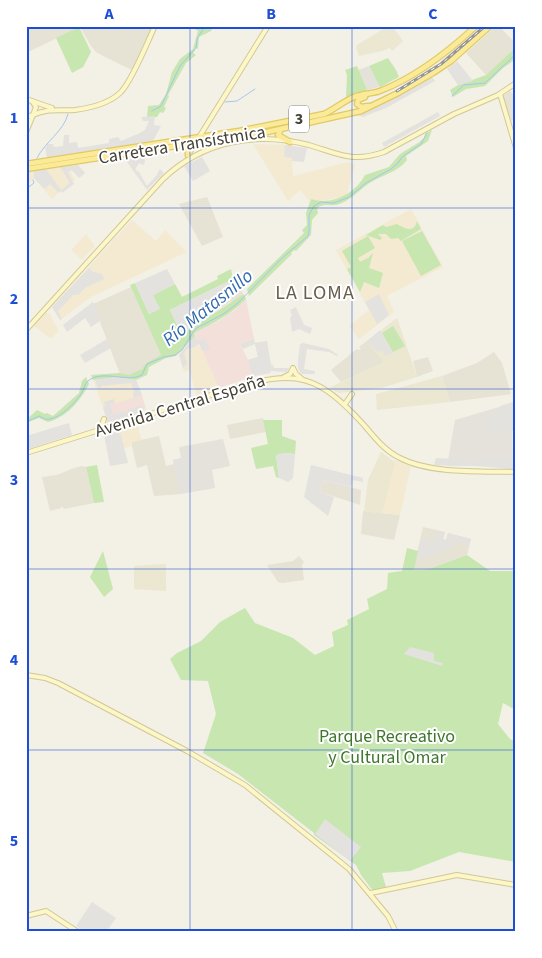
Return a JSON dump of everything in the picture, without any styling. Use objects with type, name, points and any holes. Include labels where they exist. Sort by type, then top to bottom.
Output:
[{"type":"main road","points":[[26,117],[45,110],[94,106],[120,93],[131,77],[155,26]]},
{"type":"main road","points":[[184,161],[268,26]]},
{"type":"main road","name":"Carretera Transístmica","points":[[27,164],[199,137],[324,114],[336,109],[353,97],[380,92],[416,73],[439,57],[476,26]]},
{"type":"main road","name":"Carretera Transístmica","points":[[26,169],[281,130],[346,115],[375,105],[421,81],[442,67],[490,26]]},
{"type":"main road","points":[[26,330],[163,179],[184,161],[209,148],[249,140],[290,142],[357,158],[373,155],[384,152],[454,114],[500,94],[516,83]]},
{"type":"main road","points":[[375,105],[362,107],[357,103],[360,98],[378,95],[392,85]]},
{"type":"main road","points":[[500,94],[516,148]]},
{"type":"main road","points":[[28,99],[61,110]]},
{"type":"main road","points":[[26,132],[36,107],[28,99]]},
{"type":"main road","points":[[281,130],[278,135],[290,142]]},
{"type":"main road","points":[[181,145],[188,148],[188,155]]},
{"type":"main road","points":[[284,377],[290,374],[293,368],[303,381]]},
{"type":"main road","name":"Avenida Central España","points":[[26,451],[32,451],[260,380],[284,377],[323,388],[345,404],[382,445],[396,457],[407,462],[428,467],[516,472]]},
{"type":"main road","points":[[345,404],[352,394]]},
{"type":"main road","points":[[98,430],[104,418]]},
{"type":"main road","points":[[26,675],[45,678],[58,683],[235,778],[350,869],[388,916],[396,932]]},
{"type":"main road","points":[[371,893],[457,875],[516,885]]},
{"type":"main road","points":[[26,916],[46,911],[78,932]]},
{"type":"shaded area","points":[[26,26],[155,26],[134,71],[96,52],[80,27],[26,53]]},
{"type":"shaded area","points":[[388,26],[392,26],[403,41],[392,51],[390,48],[359,56],[356,48],[357,45]]},
{"type":"shaded area","points":[[496,26],[499,26],[516,44],[516,47],[486,75],[466,53]]},
{"type":"shaded area","points":[[457,61],[473,81],[458,85],[447,69]]},
{"type":"shaded area","points":[[369,66],[380,87],[367,90],[358,70]]},
{"type":"shaded area","points":[[432,77],[435,81],[386,108],[363,117],[353,114],[397,96]]},
{"type":"shaded area","points":[[510,91],[516,97],[516,119],[510,121],[503,96]]},
{"type":"shaded area","points":[[438,112],[440,116],[384,147],[382,143]]},
{"type":"shaded area","points":[[155,116],[154,125],[161,126],[153,141],[47,158],[45,147],[47,147],[47,144],[53,144],[54,147],[63,146],[64,135],[69,135],[69,143],[77,142],[78,148],[109,143],[109,139],[118,137],[121,141],[145,130],[149,121],[143,121],[141,117]]},
{"type":"shaded area","points":[[253,144],[291,145],[293,176],[348,162],[355,164],[347,195],[339,198],[317,201],[311,199],[309,201],[300,190],[288,201]]},
{"type":"shaded area","points":[[285,145],[307,148],[304,162],[292,161],[292,158],[284,157]]},
{"type":"shaded area","points":[[144,155],[145,162],[143,165],[139,163],[135,170],[139,172],[147,186],[160,169],[164,173],[147,190],[125,159]]},
{"type":"shaded area","points":[[202,157],[210,171],[193,181],[184,166]]},
{"type":"shaded area","points":[[78,165],[85,173],[79,178],[72,170],[70,171],[75,180],[52,199],[35,178],[26,185],[26,172]]},
{"type":"shaded area","points":[[78,165],[85,173],[79,178],[72,170],[68,172],[74,184],[62,193],[61,191],[59,193],[50,184],[44,189],[34,178],[34,171],[46,169],[61,190],[70,183],[60,167]]},
{"type":"shaded area","points":[[207,197],[223,237],[202,246],[179,204]]},
{"type":"shaded area","points":[[411,209],[443,267],[387,296],[394,312],[359,339],[349,326],[369,310],[336,250]]},
{"type":"shaded area","points":[[132,220],[156,241],[165,230],[187,252],[91,297],[60,320],[52,307]]},
{"type":"shaded area","points":[[86,234],[95,246],[82,260],[71,250]]},
{"type":"shaded area","points":[[89,268],[93,272],[102,274],[104,279],[85,288],[78,295],[73,295],[58,311],[62,319],[60,320],[52,307]]},
{"type":"shaded area","points":[[167,269],[175,284],[153,295],[160,309],[149,314],[135,283]]},
{"type":"shaded area","points":[[236,277],[243,294],[239,299],[230,302],[221,285]]},
{"type":"shaded area","points":[[221,285],[230,302],[181,334],[170,310]]},
{"type":"shaded area","points":[[131,287],[161,355],[146,363],[142,369],[129,376],[120,374],[93,304]]},
{"type":"shaded area","points":[[379,294],[389,315],[377,324],[365,302]]},
{"type":"shaded area","points":[[246,299],[254,339],[240,344],[248,360],[258,357],[255,343],[267,341],[270,373],[219,388],[194,333],[220,320],[235,310]]},
{"type":"shaded area","points":[[93,302],[100,321],[91,327],[85,318],[67,332],[63,325]]},
{"type":"shaded area","points":[[296,307],[304,325],[312,328],[310,334],[299,329],[292,332],[290,310]]},
{"type":"shaded area","points":[[46,313],[49,313],[59,331],[51,339],[34,326]]},
{"type":"shaded area","points":[[397,318],[417,377],[381,388],[339,393],[329,388],[384,362],[367,341]]},
{"type":"shaded area","points":[[380,330],[393,353],[385,356],[383,351],[376,351],[367,341]]},
{"type":"shaded area","points":[[195,336],[219,388],[197,396],[189,370],[184,372],[179,355]]},
{"type":"shaded area","points":[[195,336],[198,341],[204,338],[210,349],[207,351],[202,350],[199,343],[195,347],[187,349],[184,353],[187,364],[183,368],[179,355]]},
{"type":"shaded area","points":[[107,339],[111,348],[85,363],[80,355]]},
{"type":"shaded area","points":[[254,339],[255,343],[267,341],[271,365],[274,368],[289,368],[287,372],[271,371],[270,373],[252,376],[248,360],[258,357],[255,344],[243,349],[240,344]]},
{"type":"shaded area","points":[[367,341],[384,362],[341,382],[331,370],[357,349],[361,349],[359,347]]},
{"type":"shaded area","points":[[300,344],[329,349],[338,355],[307,349],[304,369],[315,371],[315,374],[301,374],[298,368],[298,360]]},
{"type":"shaded area","points":[[494,352],[502,363],[511,394],[450,402],[442,376],[477,363]]},
{"type":"shaded area","points":[[428,357],[433,371],[417,377],[413,361]]},
{"type":"shaded area","points":[[442,376],[450,402],[377,410],[376,394]]},
{"type":"shaded area","points":[[117,377],[136,380],[142,395],[103,407],[93,380]]},
{"type":"shaded area","points":[[117,377],[136,380],[142,395],[134,398],[131,383],[101,386],[101,388],[98,388],[95,380]]},
{"type":"shaded area","points":[[142,395],[146,409],[138,412],[139,414],[110,423],[107,422],[103,407]]},
{"type":"shaded area","points":[[114,399],[115,403],[110,405],[113,414],[124,411],[128,413],[127,410],[141,405],[143,410],[138,412],[139,414],[108,422],[103,407],[105,406],[104,402]]},
{"type":"shaded area","points":[[513,402],[516,403],[516,419],[512,419],[511,427],[500,429],[498,434],[492,434],[488,431],[488,415],[499,414],[500,406]]},
{"type":"shaded area","points":[[516,402],[516,431],[512,431],[513,469],[447,466],[455,420]]},
{"type":"shaded area","points":[[263,418],[266,432],[230,439],[227,425]]},
{"type":"shaded area","points":[[136,421],[142,440],[132,442],[132,446],[124,448],[119,426]]},
{"type":"shaded area","points":[[69,423],[72,435],[31,448],[26,447],[26,436]]},
{"type":"shaded area","points":[[120,431],[128,463],[110,466],[104,435]]},
{"type":"shaded area","points":[[159,436],[166,466],[174,464],[181,494],[154,496],[147,465],[137,468],[131,442]]},
{"type":"shaded area","points":[[223,439],[230,466],[212,470],[215,488],[181,494],[173,460],[181,458],[179,447]]},
{"type":"shaded area","points":[[381,452],[395,462],[382,514],[364,511],[368,480]]},
{"type":"shaded area","points":[[285,453],[295,454],[293,478],[288,482],[279,478],[276,455]]},
{"type":"shaded area","points":[[484,457],[512,457],[513,469],[484,466]]},
{"type":"shaded area","points":[[181,458],[188,492],[180,493],[173,460]]},
{"type":"shaded area","points":[[436,458],[475,460],[476,466],[434,465]]},
{"type":"shaded area","points":[[395,460],[411,466],[400,515],[382,513]]},
{"type":"shaded area","points":[[311,465],[363,478],[363,482],[353,480],[351,487],[323,480],[320,492],[334,497],[328,516],[304,497]]},
{"type":"shaded area","points":[[82,466],[86,467],[94,503],[64,509],[62,506],[50,511],[42,477],[57,475]]},
{"type":"shaded area","points":[[323,480],[361,490],[360,505],[320,492]]},
{"type":"shaded area","points":[[363,511],[400,515],[394,540],[361,534]]},
{"type":"shaded area","points":[[423,527],[445,532],[443,539],[446,540],[448,533],[471,539],[467,555],[429,569],[413,570]]},
{"type":"shaded area","points":[[438,531],[445,532],[443,539],[446,540],[448,533],[471,539],[469,546],[451,541],[453,548],[425,558],[417,556],[421,538],[436,541]]},
{"type":"shaded area","points":[[299,556],[304,562],[302,565],[304,580],[278,582],[267,565],[293,561]]},
{"type":"shaded area","points":[[166,564],[166,591],[134,589],[134,566]]},
{"type":"shaded area","points":[[410,647],[434,653],[434,661],[443,663],[442,666],[404,654]]},
{"type":"shaded area","points":[[325,819],[361,847],[350,861],[315,834]]},
{"type":"shaded area","points":[[92,902],[116,918],[106,932],[85,932],[76,926]]},
{"type":"green space","points":[[195,26],[214,26],[211,31],[199,37],[198,49],[196,48],[193,53],[196,55],[186,63],[168,95],[164,107],[166,108],[163,113],[160,112],[157,117],[147,117],[148,106],[159,105],[166,94],[172,72],[180,59],[193,49],[198,31],[193,28]]},
{"type":"green space","points":[[79,27],[91,52],[83,67],[72,73],[56,38]]},
{"type":"green space","points":[[516,47],[516,59],[503,68],[485,86],[466,89],[453,97],[450,90],[458,85],[486,75]]},
{"type":"green space","points":[[388,58],[399,77],[380,87],[369,66]]},
{"type":"green space","points":[[357,66],[367,90],[346,97],[347,75],[345,70]]},
{"type":"green space","points":[[432,130],[428,141],[406,156],[407,160],[399,168],[368,184],[344,202],[317,208],[318,213],[312,220],[311,235],[249,296],[247,289],[304,233],[302,230],[307,225],[306,213],[311,199],[327,201],[342,196],[356,187],[365,175],[389,167],[400,154],[418,143],[424,138],[425,134]]},
{"type":"green space","points":[[417,221],[421,229],[401,241],[398,238],[391,239],[386,234],[378,234],[382,238],[380,240],[366,235],[383,225],[386,227],[397,224],[411,229],[414,228]]},
{"type":"green space","points":[[422,231],[441,265],[421,276],[402,241]]},
{"type":"green space","points":[[368,236],[375,248],[358,258],[360,262],[373,253],[369,268],[383,273],[379,288],[364,282],[360,292],[347,269],[351,267],[342,251]]},
{"type":"green space","points":[[231,269],[233,279],[170,310],[182,334],[244,294],[246,299],[234,310],[194,333],[195,336],[176,356],[166,358],[149,367],[147,375],[136,380],[117,377],[93,380],[91,375],[119,373],[129,375],[142,369],[146,363],[161,355],[130,285],[135,283],[149,314],[159,309],[153,295],[175,284],[182,297],[218,279],[217,276]]},
{"type":"green space","points":[[393,326],[405,346],[393,352],[382,333]]},
{"type":"green space","points":[[86,377],[89,384],[77,402],[67,412],[48,422],[39,418],[26,423],[26,420],[37,410],[53,416],[79,393],[82,381]]},
{"type":"green space","points":[[263,420],[282,420],[282,436],[296,441],[295,454],[285,453],[276,455],[279,478],[276,477],[273,466],[256,469],[251,448],[268,444]]},
{"type":"green space","points":[[97,465],[104,502],[94,503],[86,467]]},
{"type":"green space","name":"Parque Recreativo y Cultural Omar","points":[[407,548],[418,551],[414,570],[429,569],[467,555],[490,571],[516,571],[516,710],[503,703],[498,724],[510,739],[516,742],[516,862],[459,852],[410,871],[382,873],[386,887],[373,891],[356,865],[314,835],[314,833],[238,774],[203,753],[216,714],[208,681],[181,680],[170,659],[177,653],[201,641],[220,622],[245,608],[255,623],[293,638],[315,655],[334,646],[332,632],[348,625],[347,620],[369,609],[367,599],[387,589],[388,573],[402,571]]},
{"type":"green space","points":[[103,551],[113,589],[104,597],[90,577]]},
{"type":"waterway","points":[[152,111],[161,106],[180,66],[196,48],[197,39],[205,26]]},
{"type":"waterway","name":"Río Matasnillo","points":[[452,96],[464,85],[485,83],[516,54]]},
{"type":"waterway","points":[[225,102],[237,101],[255,89]]},
{"type":"waterway","points":[[37,158],[63,126],[68,114]]},
{"type":"waterway","name":"Río Matasnillo","points":[[26,422],[39,416],[44,419],[59,416],[75,401],[87,382],[94,378],[100,376],[136,377],[142,375],[147,364],[175,355],[182,350],[195,329],[225,313],[238,303],[281,259],[308,236],[309,215],[314,206],[321,202],[334,203],[349,197],[366,183],[391,169],[402,157],[421,144],[427,133]]},
{"type":"waterway","points":[[26,189],[34,183],[33,180]]},
{"type":"railway","points":[[397,91],[441,64],[485,26]]},
{"type":"district","name":"LA LOMA","points":[[315,293]]}]
